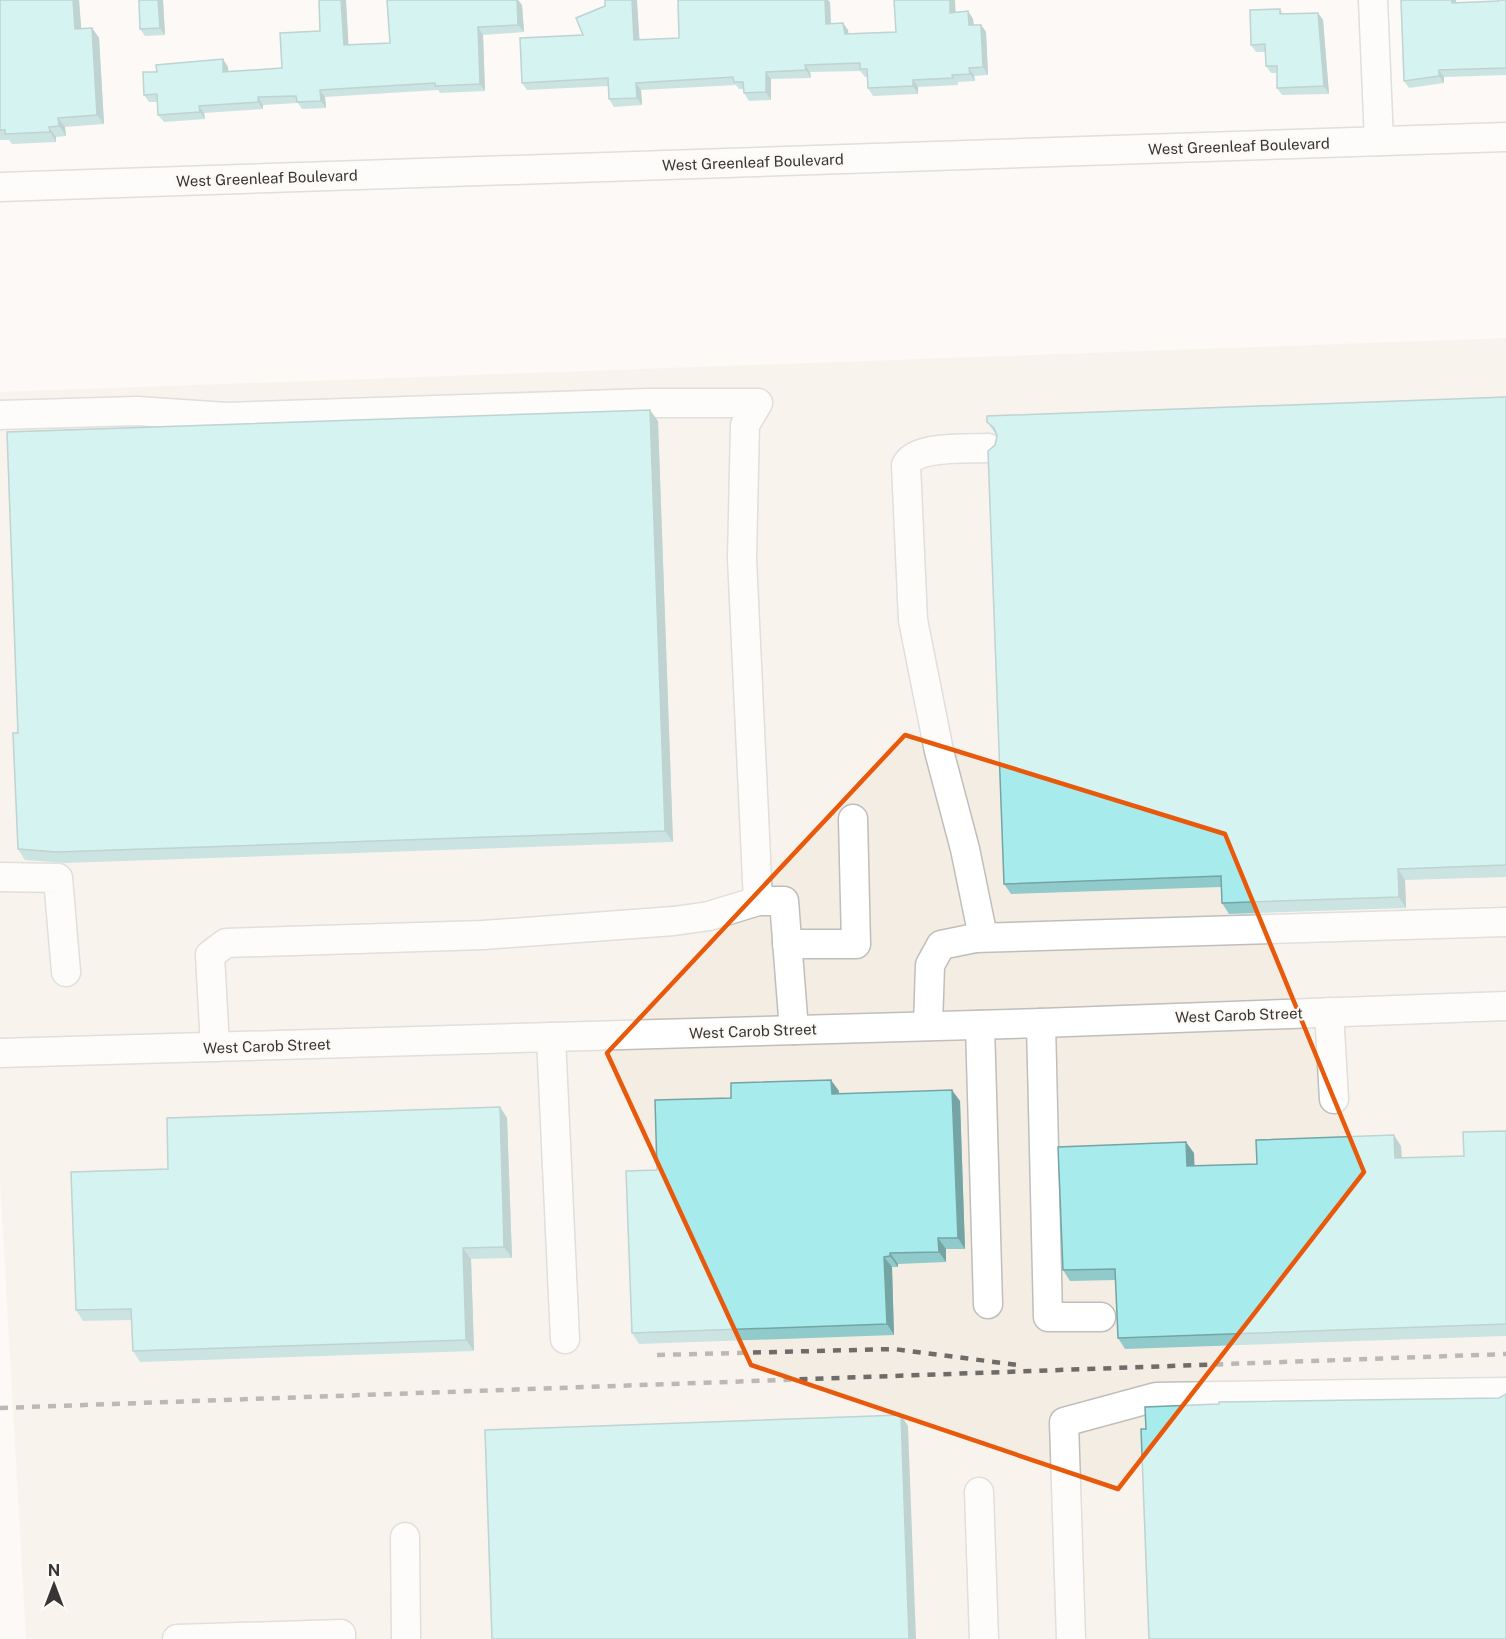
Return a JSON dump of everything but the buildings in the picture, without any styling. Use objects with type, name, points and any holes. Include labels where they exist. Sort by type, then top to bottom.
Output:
[{"type":"street","points":[[1373,0],[1379,141]]},
{"type":"street","name":"West Greenleaf Boulevard","points":[[0,187],[1506,137]]},
{"type":"street","points":[[0,415],[136,411],[227,417],[647,403],[758,403],[745,425],[742,558],[758,901]]},
{"type":"street","points":[[975,938],[981,927],[965,849],[939,751],[913,620],[906,465],[910,457],[921,452],[988,448]]},
{"type":"street","points":[[787,944],[856,944],[853,819]]},
{"type":"street","points":[[0,877],[58,878],[66,972]]},
{"type":"street","points":[[215,1047],[210,955],[226,943],[483,935],[674,921],[709,916],[758,901],[784,901],[794,1030]]},
{"type":"street","points":[[928,1026],[930,965],[941,945],[975,938],[1506,922]]},
{"type":"street","name":"West Carob Street","points":[[0,1053],[1041,1023],[1506,1006]]},
{"type":"street","points":[[1329,1012],[1334,1099]]},
{"type":"street","points":[[1041,1023],[1048,1317],[1101,1317]]},
{"type":"street","points":[[980,1024],[988,1304]]},
{"type":"street","points":[[550,1037],[565,1339]]},
{"type":"street","points":[[1071,1639],[1064,1422],[1156,1397],[1506,1392]]},
{"type":"street","points":[[979,1492],[984,1639]]},
{"type":"street","points":[[405,1537],[406,1639]]},
{"type":"street","points":[[177,1639],[340,1634],[341,1639]]},
{"type":"highlighted area","points":[[905,735],[1225,834],[1364,1172],[1118,1489],[751,1365],[607,1053]]},
{"type":"shaded area","points":[[1506,338],[1506,1639],[26,1639],[0,1181],[0,392]]},
{"type":"railway","points":[[657,1355],[894,1349],[1018,1365]]},
{"type":"railway","points":[[0,1408],[1506,1354]]}]
